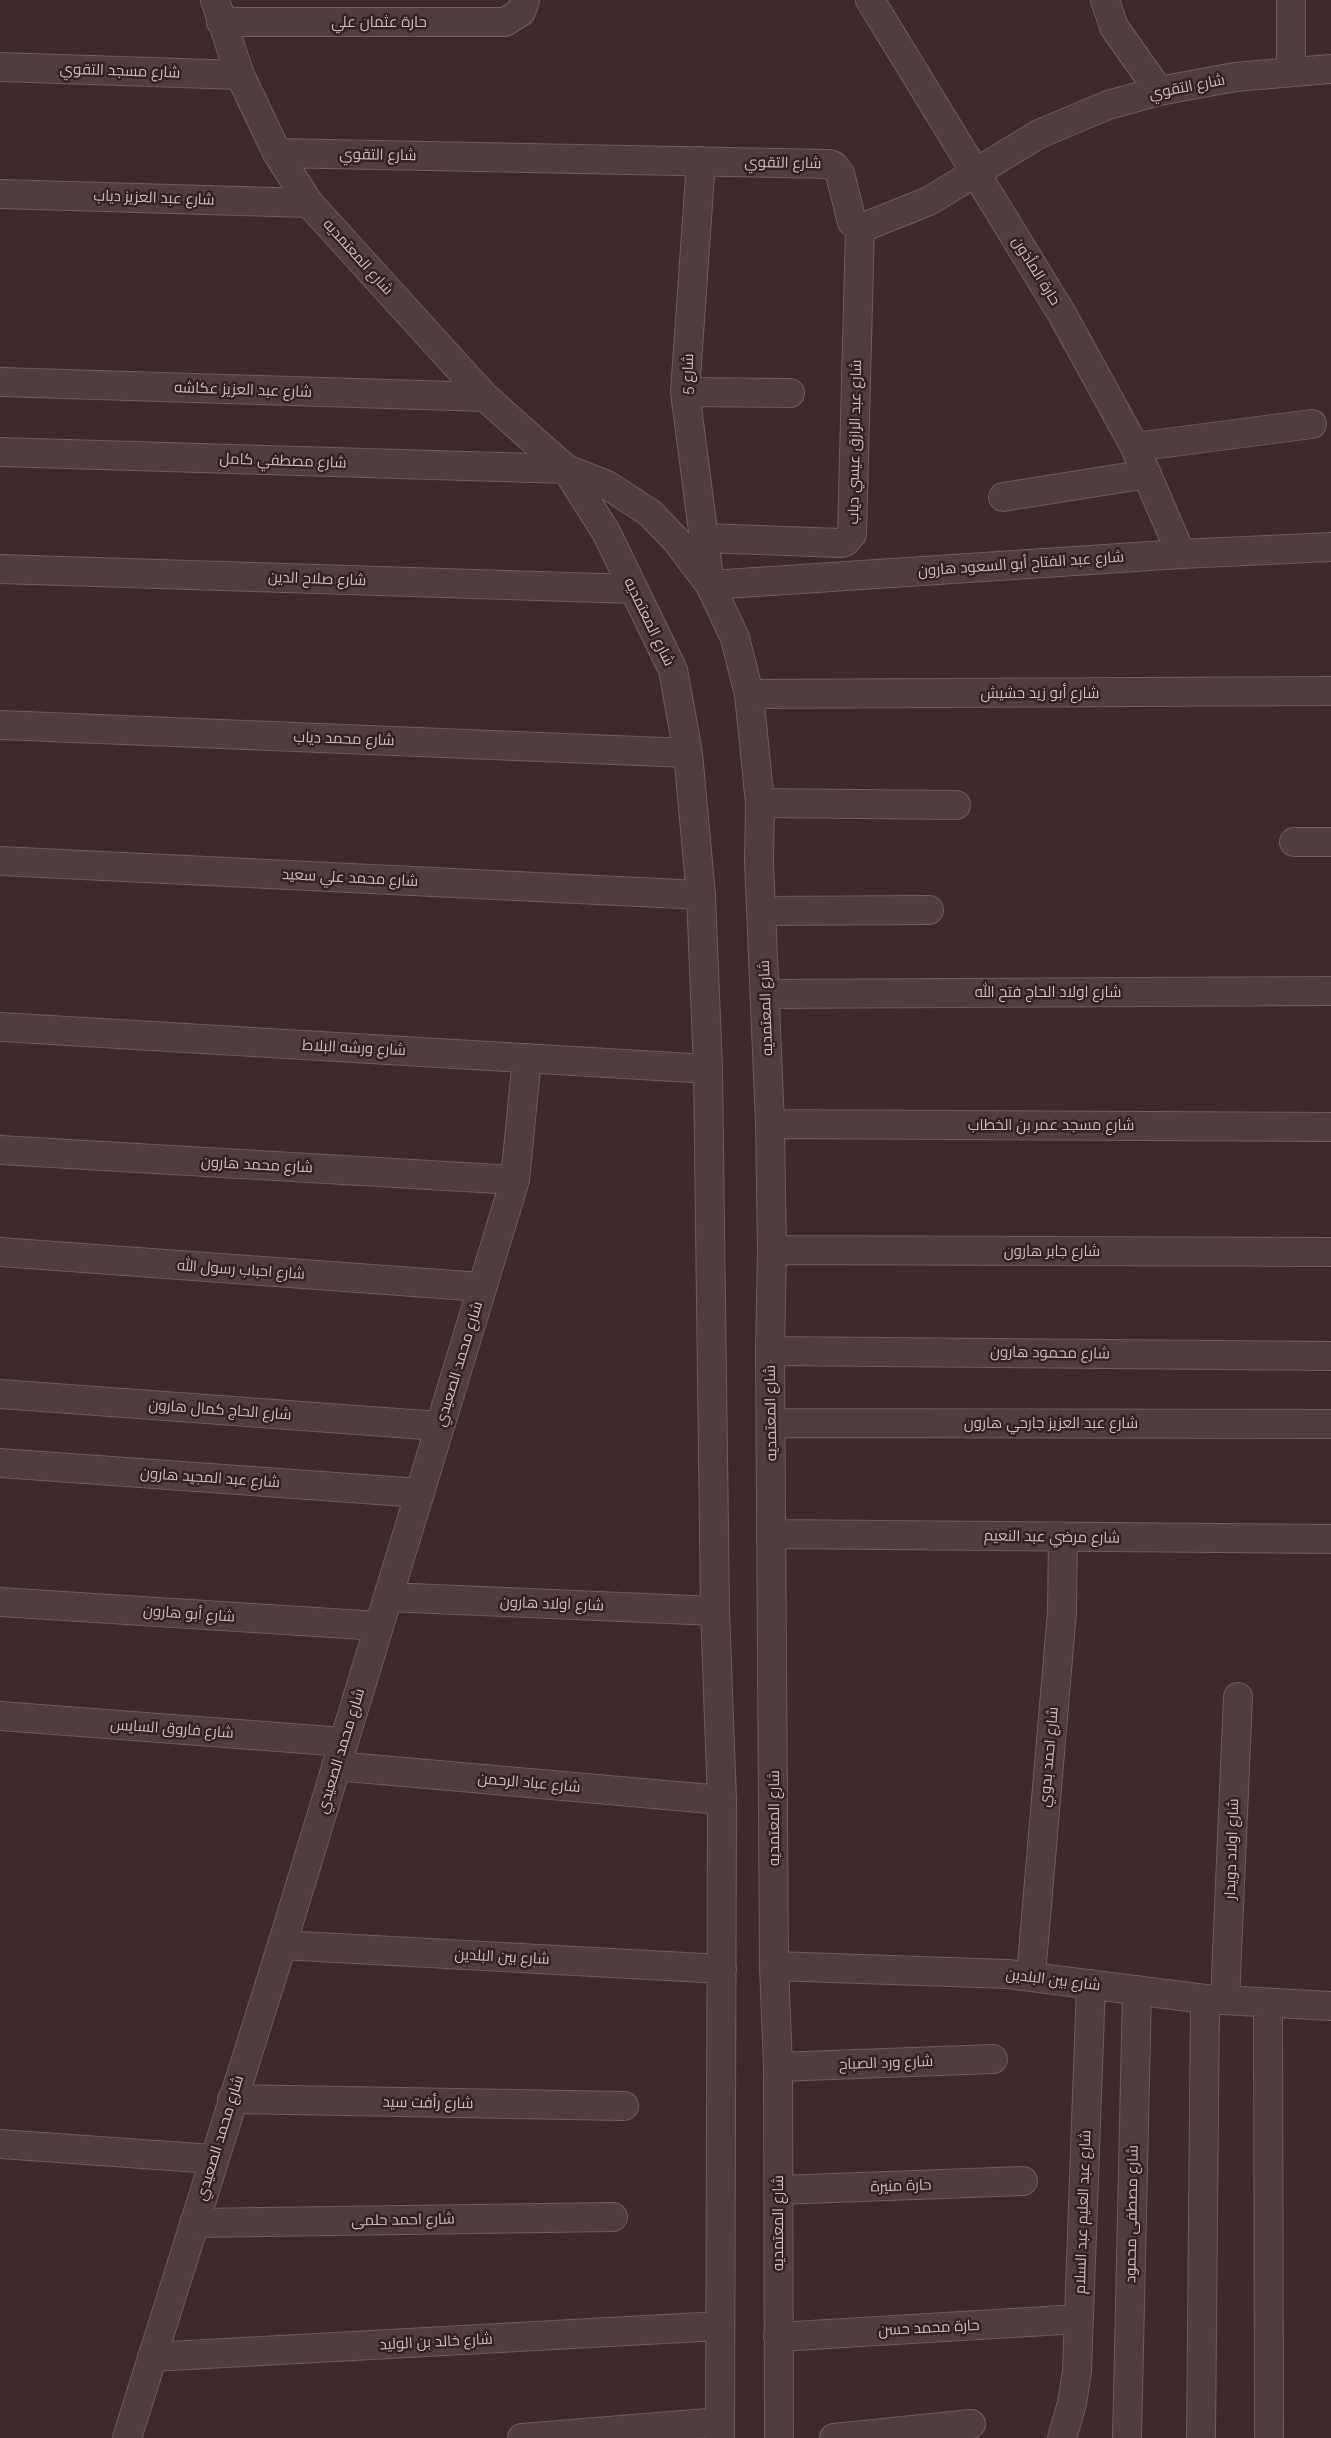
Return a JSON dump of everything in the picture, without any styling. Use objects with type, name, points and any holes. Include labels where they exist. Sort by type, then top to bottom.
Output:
[{"type":"street","name":"حارة عثمان علي","points":[[218,11],[505,22],[521,12],[525,0]]},
{"type":"street","name":"حارة المأذون","points":[[870,0],[1062,314],[1135,447],[1180,554]]},
{"type":"street","points":[[1105,0],[1114,27],[1160,91]]},
{"type":"street","points":[[1291,0],[1291,71]]},
{"type":"street","name":"شارع المعتمديه","points":[[218,11],[240,75],[277,153],[308,203],[486,398],[566,469],[606,532],[673,670],[688,753],[701,895],[708,1069],[716,1611],[722,1800],[720,2430]]},
{"type":"street","name":"شارع مسجد التقوي","points":[[0,67],[240,75]]},
{"type":"street","name":"شارع التقوي","points":[[277,153],[701,161],[834,166],[840,174],[850,218],[852,222],[860,227],[929,201],[974,171],[1039,134],[1108,105],[1160,91],[1236,77],[1331,69]]},
{"type":"street","name":"شارع 5","points":[[701,161],[686,392],[710,585]]},
{"type":"street","name":"شارع عبد العزيز دياب","points":[[0,194],[308,203]]},
{"type":"street","name":"شارع عبد الرازق عيسي دياب","points":[[705,538],[840,543],[845,542],[852,534],[860,227]]},
{"type":"street","name":"شارع عبد العزيز عكاشه","points":[[0,382],[486,398]]},
{"type":"street","points":[[686,392],[790,393]]},
{"type":"street","points":[[1135,447],[1312,424]]},
{"type":"street","name":"شارع مصطفي كامل","points":[[0,452],[566,469]]},
{"type":"street","name":"شارع المعتمديه","points":[[566,469],[608,485],[650,513],[676,540],[710,585],[735,638],[749,694],[760,803],[759,862],[763,911],[770,1124],[774,1966],[778,2067],[779,2438]]},
{"type":"street","points":[[1003,497],[1147,474]]},
{"type":"street","name":"شارع عبد الفتاح أبو السعود هارون","points":[[710,585],[1180,554],[1331,548]]},
{"type":"street","name":"شارع صلاح الدين","points":[[0,569],[633,589]]},
{"type":"street","name":"شارع أبو زيد حشيش","points":[[749,694],[1331,691]]},
{"type":"street","name":"شارع محمد دياب","points":[[0,725],[688,753]]},
{"type":"street","points":[[760,803],[956,805]]},
{"type":"street","points":[[1294,842],[1331,842]]},
{"type":"street","name":"شارع محمد علي سعيد","points":[[0,860],[701,895]]},
{"type":"street","points":[[763,911],[929,910]]},
{"type":"street","name":"شارع اولاد الحاج فتح الله","points":[[765,994],[1331,990]]},
{"type":"street","name":"شارع ورشه البلاط","points":[[0,1027],[708,1069]]},
{"type":"street","name":"شارع محمد الصعيدي","points":[[127,2438],[213,2159],[282,1945],[515,1180],[527,1058]]},
{"type":"street","name":"شارع مسجد عمر بن الخطاب","points":[[770,1124],[1331,1127]]},
{"type":"street","name":"شارع محمد هارون","points":[[0,1150],[515,1180]]},
{"type":"street","name":"شارع جابر هارون","points":[[772,1250],[1331,1252]]},
{"type":"street","name":"شارع احباب رسول الله","points":[[0,1252],[482,1287]]},
{"type":"street","name":"شارع محمود هارون","points":[[770,1351],[1331,1356]]},
{"type":"street","name":"شارع الحاج كمال هارون","points":[[0,1394],[440,1426]]},
{"type":"street","name":"شارع عبد العزيز جارحي هارون","points":[[772,1423],[1331,1424]]},
{"type":"street","name":"شارع عبد المجيد هارون","points":[[0,1463],[420,1493]]},
{"type":"street","name":"شارع مرضي عبد النعيم","points":[[772,1534],[1331,1539]]},
{"type":"street","name":"شارع احمد بدوي","points":[[1031,1975],[1062,1612],[1063,1538]]},
{"type":"street","name":"شارع اولاد هارون","points":[[388,1597],[716,1611]]},
{"type":"street","name":"شارع أبو هارون","points":[[0,1602],[379,1626]]},
{"type":"street","name":"شارع اولاد دويدار","points":[[1201,2438],[1215,2000],[1238,1697]]},
{"type":"street","name":"شارع فاروق السايس","points":[[0,1716],[340,1754]]},
{"type":"street","name":"شارع عباد الرحمن","points":[[340,1754],[722,1800]]},
{"type":"street","name":"شارع بين البلدين","points":[[282,1945],[722,1969]]},
{"type":"street","name":"شارع بين البلدين","points":[[774,1966],[1031,1975],[1215,2000],[1331,2006]]},
{"type":"street","name":"شارع عبد العليم عبد السلام","points":[[1062,2438],[1072,2403],[1077,2371],[1091,1984]]},
{"type":"street","name":"شارع مصطفى محمود","points":[[1127,2438],[1137,1990]]},
{"type":"street","points":[[1268,2002],[1268,2438]]},
{"type":"street","name":"شارع ورد الصباح","points":[[778,2067],[993,2059]]},
{"type":"street","name":"شارع رأفت سيد","points":[[232,2099],[624,2106]]},
{"type":"street","points":[[0,2144],[213,2159]]},
{"type":"street","name":"حارة منيرة","points":[[779,2190],[1023,2182]]},
{"type":"street","name":"شارع احمد حلمى","points":[[194,2223],[613,2217]]},
{"type":"street","name":"حارة محمد حسن","points":[[778,2337],[1079,2319]]},
{"type":"street","name":"شارع خالد بن الوليد","points":[[152,2357],[719,2326]]},
{"type":"street","points":[[834,2438],[971,2424]]},
{"type":"street","points":[[522,2438],[720,2430]]}]
